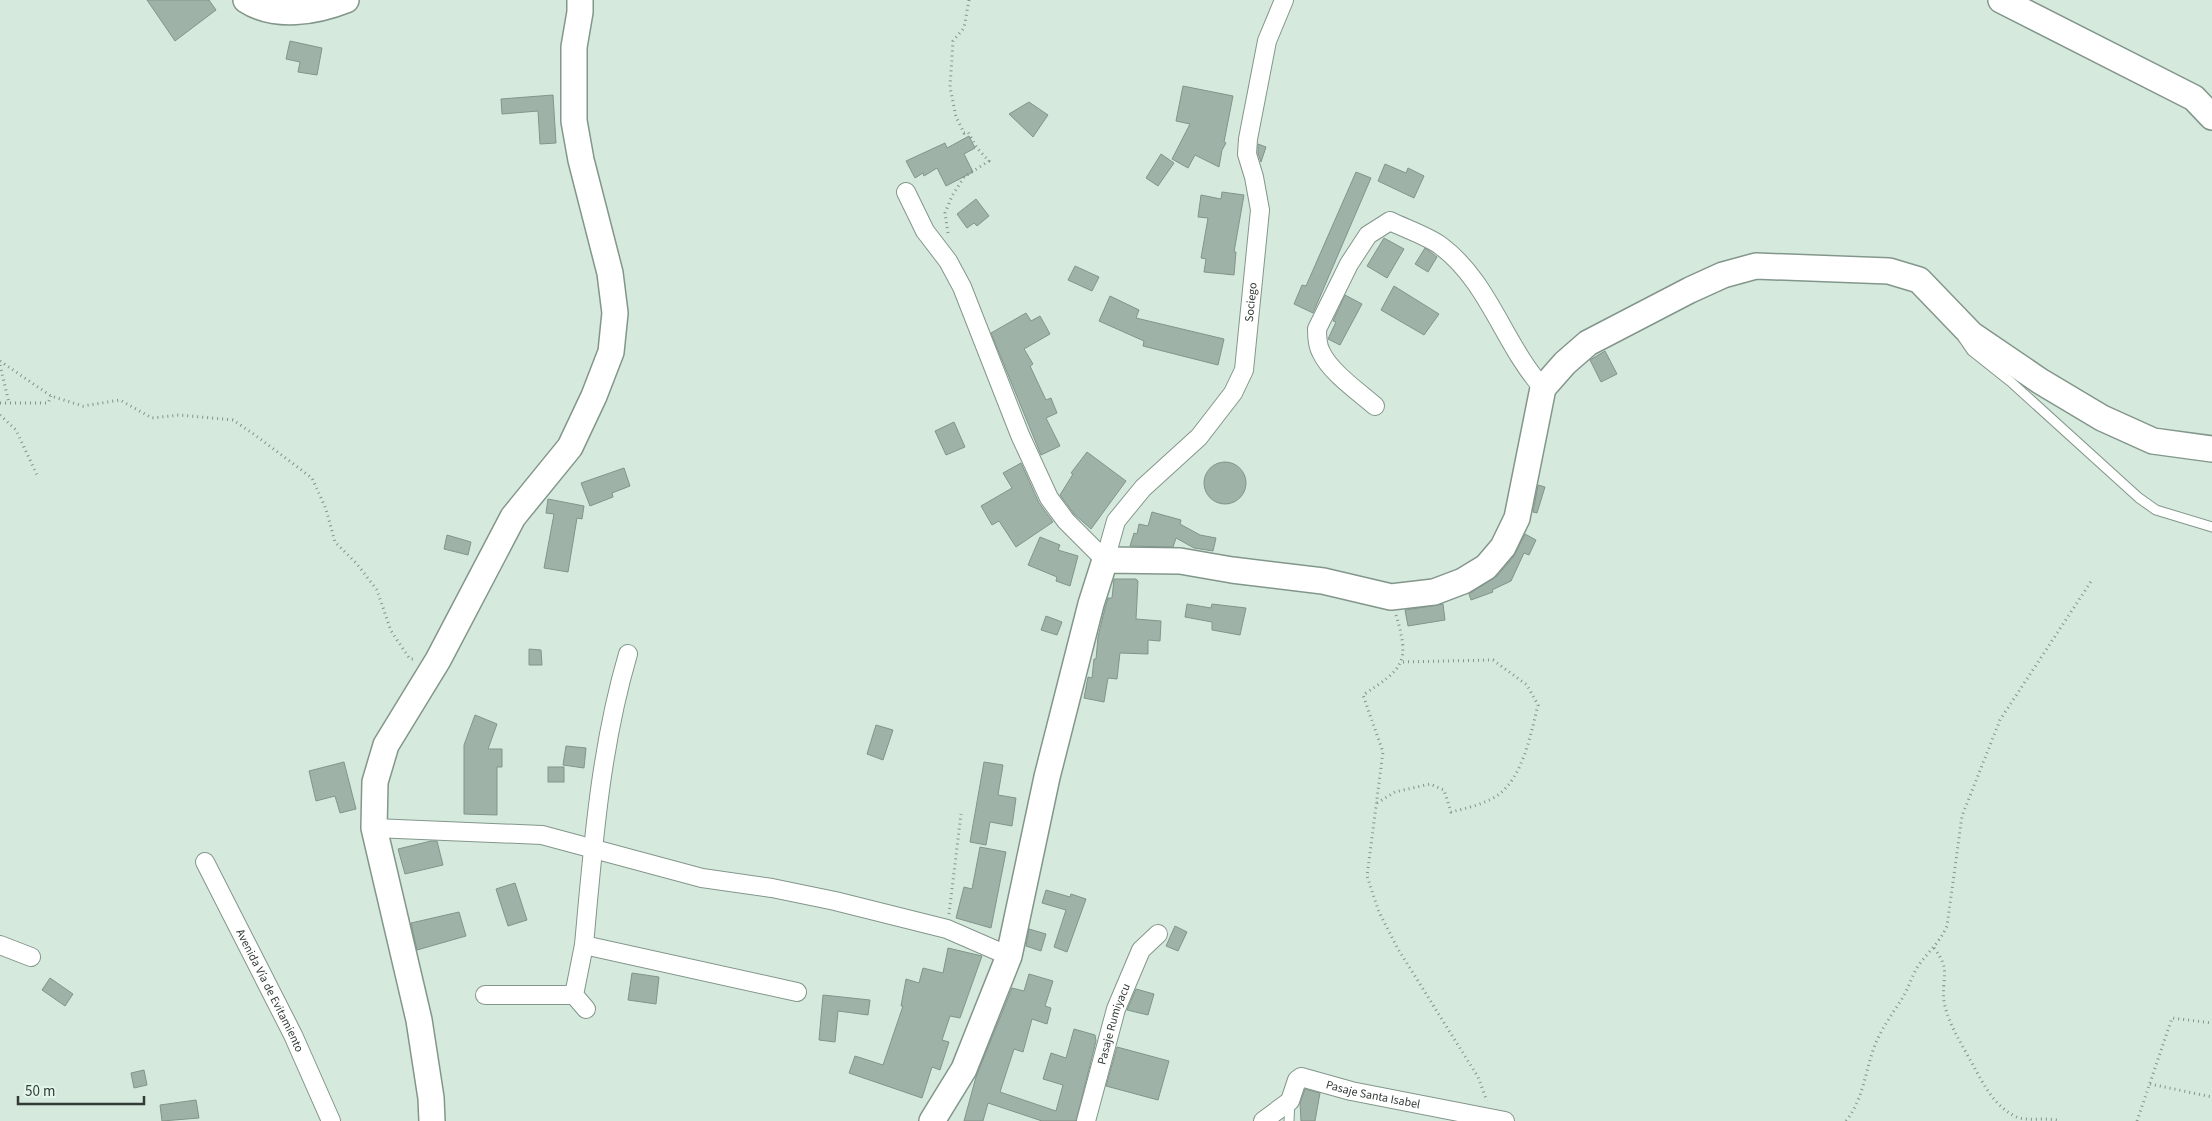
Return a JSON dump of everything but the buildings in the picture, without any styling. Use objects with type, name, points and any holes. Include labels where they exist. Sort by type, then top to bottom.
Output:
[{"type":"main road","points":[[246,0],[273,11],[305,11],[346,0]]},
{"type":"main road","points":[[432,1121],[431,1098],[418,1020],[374,828],[375,782],[386,745],[438,660],[513,517],[570,447],[594,396],[610,352],[615,313],[610,273],[581,160],[574,121],[574,47],[580,12],[580,0]]},
{"type":"main road","points":[[2000,0],[2194,98],[2212,117]]},
{"type":"main road","points":[[932,1121],[964,1069],[1009,956],[1047,777],[1105,560],[1180,561],[1232,570],[1323,581],[1391,597],[1434,592],[1463,581],[1486,567],[1503,547],[1517,518],[1543,388],[1565,363],[1588,343],[1706,283],[1723,275],[1756,266],[1889,270],[1919,280],[1971,334],[2040,381],[2102,418],[2153,441],[2212,448]]},
{"type":"street","name":"Sociego","points":[[1105,560],[1116,521],[1144,488],[1199,437],[1233,393],[1244,370],[1260,210],[1254,177],[1247,154],[1248,139],[1267,40],[1284,0]]},
{"type":"street","points":[[906,192],[926,231],[962,286],[1020,435],[1049,498],[1066,521],[1105,560]]},
{"type":"street","points":[[1375,406],[1336,371],[1321,352],[1318,328],[1349,264],[1368,235],[1390,221],[1441,245],[1466,271],[1491,306],[1529,373],[1543,388]]},
{"type":"street","points":[[485,995],[580,1002],[593,848],[607,743],[617,691],[628,654]]},
{"type":"street","points":[[374,828],[542,835],[702,878],[772,888],[835,901],[947,929],[1009,956]]},
{"type":"street","name":"Avenida Vía de Evitamiento","points":[[205,862],[289,1026],[331,1121]]},
{"type":"street","name":"Pasaje Rumiyacu","points":[[1086,1121],[1116,1009],[1141,950],[1158,934]]},
{"type":"street","points":[[0,945],[31,957]]},
{"type":"street","points":[[584,945],[797,992]]},
{"type":"street","name":"Pasaje Santa Isabel","points":[[1290,1101],[1297,1080],[1301,1077],[1351,1091],[1499,1119]]},
{"type":"street","points":[[1263,1121],[1290,1101]]},
{"type":"lane","points":[[1940,300],[1972,351],[2011,382],[2138,498],[2156,510],[2212,527]]},
{"type":"lane","points":[[1289,1121],[1290,1101]]},
{"type":"path","points":[[948,262],[948,228],[945,212],[964,177],[989,161],[977,148],[968,132],[964,132],[960,127],[950,87],[953,41],[964,28],[969,0]]},
{"type":"path","points":[[0,361],[51,396],[83,406],[120,400],[152,418],[179,415],[233,420],[255,435],[312,478],[326,509],[335,542],[357,564],[377,590],[391,631],[410,659],[438,660]]},
{"type":"path","points":[[0,365],[9,403]]},
{"type":"path","points":[[0,403],[48,403],[51,396]]},
{"type":"path","points":[[0,415],[16,430],[37,475]]},
{"type":"path","points":[[1846,1121],[1854,1111],[1860,1097],[1872,1051],[1879,1036],[1890,1020],[1918,966],[1942,938],[1947,926],[1962,816],[2000,720],[2092,580]]},
{"type":"path","points":[[1391,597],[1404,641],[1401,662],[1391,676],[1362,696],[1383,752],[1368,876],[1378,912],[1398,948],[1478,1077],[1499,1119]]},
{"type":"path","points":[[1376,804],[1396,792],[1430,784],[1444,790],[1452,812],[1471,808],[1498,795],[1513,780],[1530,741],[1538,705],[1527,685],[1492,660],[1401,662]]},
{"type":"path","points":[[947,929],[962,814]]},
{"type":"path","points":[[1934,948],[1940,956],[1946,975],[1944,1001],[1951,1027],[1984,1087],[2008,1113],[2020,1119],[2060,1121]]},
{"type":"path","points":[[2138,1121],[2172,1018],[2212,1023]]},
{"type":"path","points":[[2150,1084],[2212,1097]]}]
